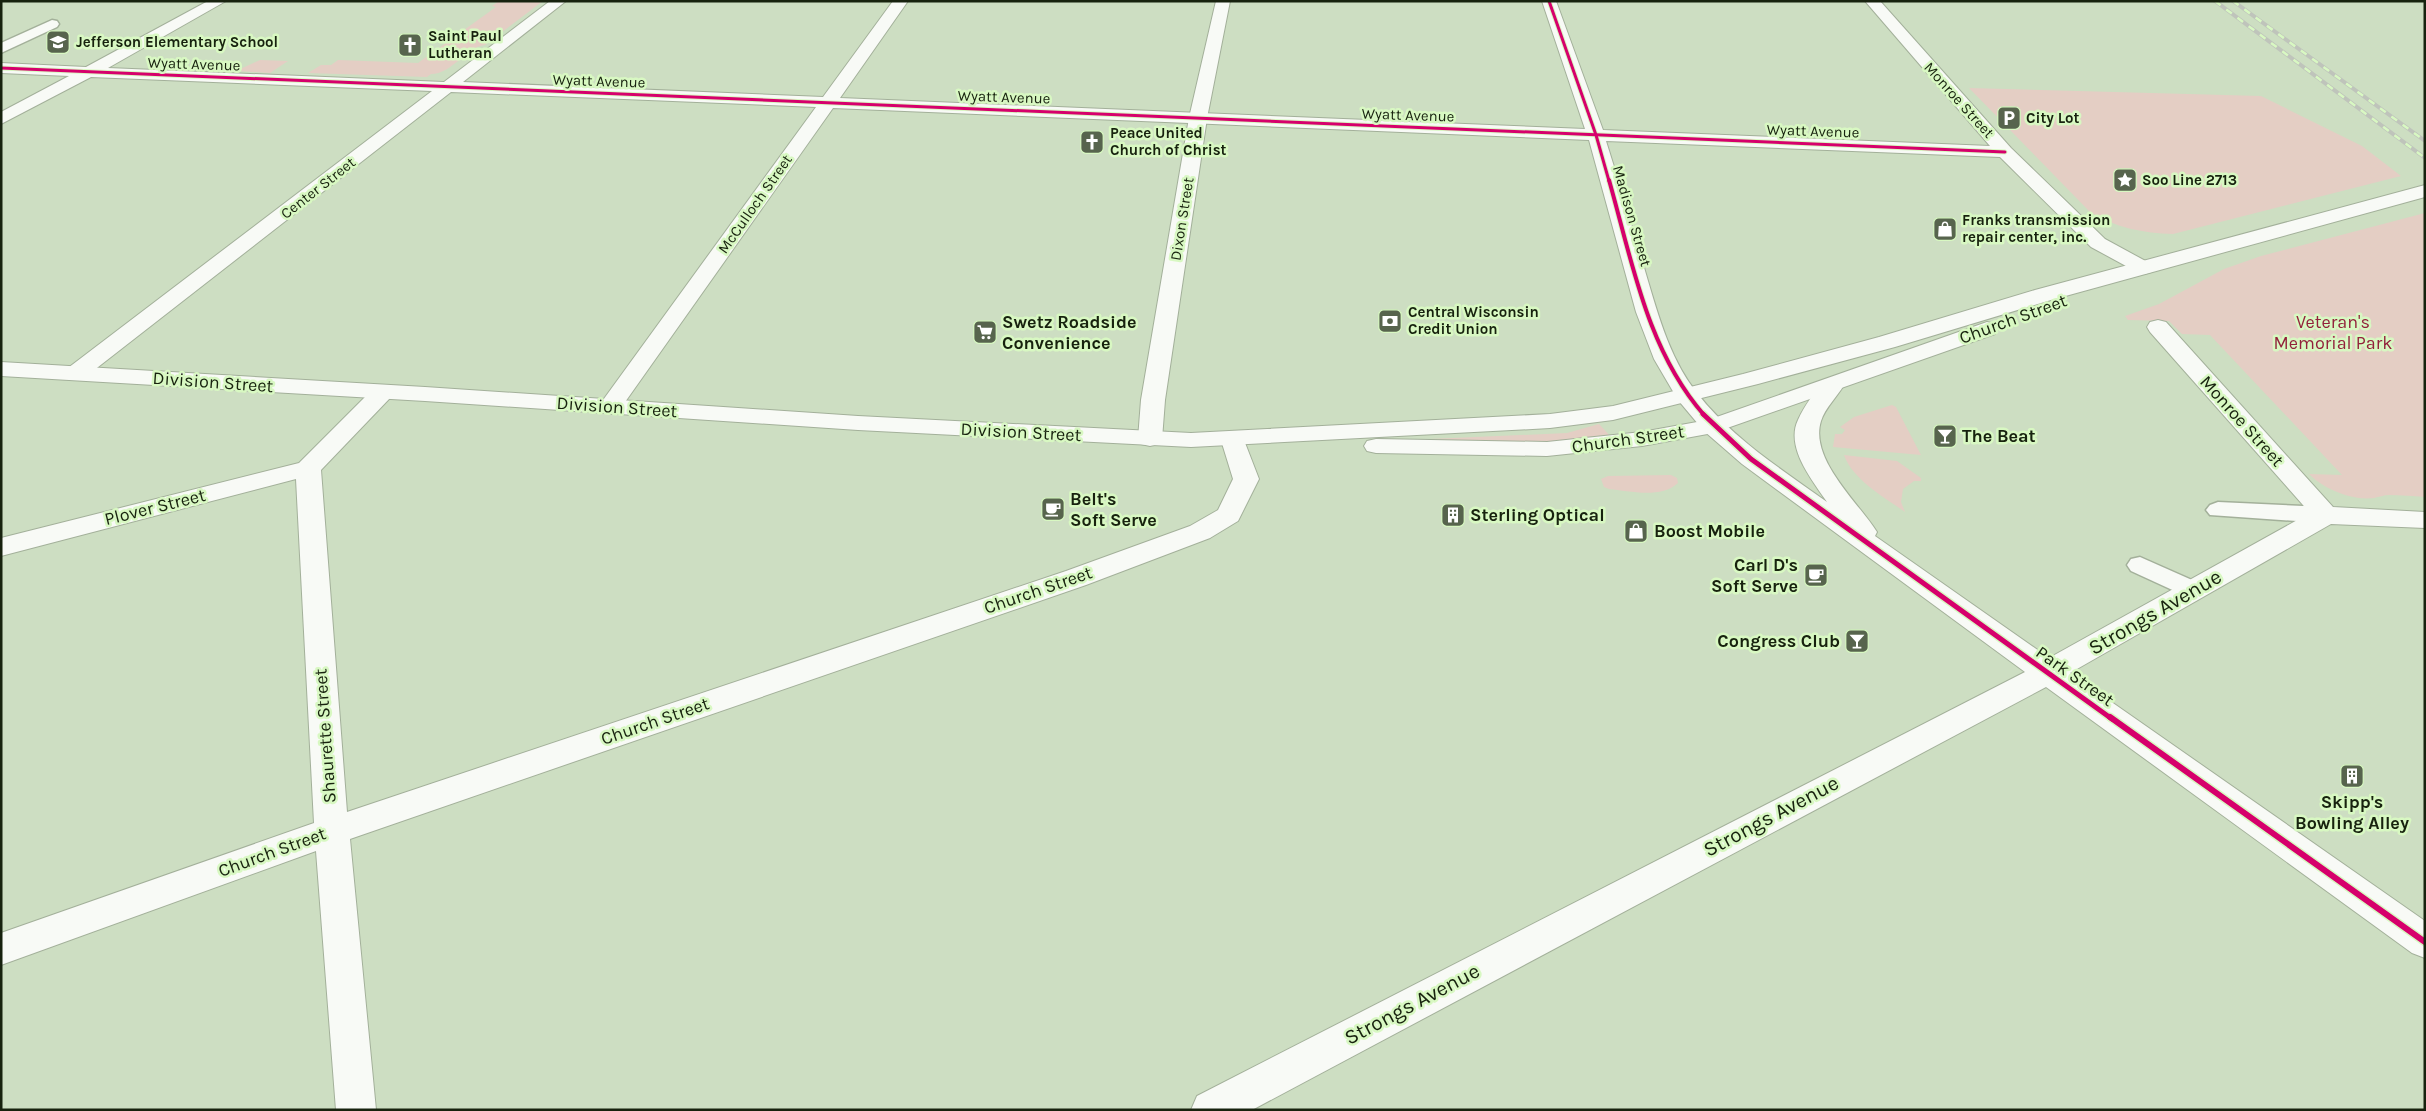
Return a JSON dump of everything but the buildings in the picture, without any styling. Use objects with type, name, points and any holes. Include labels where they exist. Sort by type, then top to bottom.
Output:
[{"type":"street","points":[[1,119],[219,1]]},
{"type":"street","name":"Center Street","points":[[76,373],[449,88],[559,1]]},
{"type":"street","name":"McCulloch Street","points":[[610,407],[901,1]]},
{"type":"street","name":"Dixon Street","points":[[1150,438],[1153,400],[1198,118],[1223,1]]},
{"type":"street","name":"Madison Street","points":[[1549,1],[1596,135],[1647,312],[1666,359],[1686,395],[1713,426]]},
{"type":"street","name":"Monroe Street","points":[[1872,1],[2005,152],[2098,243],[2144,268]]},
{"type":"street","name":"Wyatt Avenue","points":[[1,68],[2005,152]]},
{"type":"street","name":"Church Street","points":[[1233,440],[1550,421],[1613,413],[1886,342],[2042,295],[2425,191]]},
{"type":"street","name":"Church Street","points":[[1233,440],[1427,448],[1547,449],[1634,440],[1713,426],[1832,385],[2104,285],[2144,268]]},
{"type":"street","name":"Monroe Street","points":[[2158,327],[2326,515]]},
{"type":"street","name":"Division Street","points":[[1,369],[610,407],[1150,438],[1233,440]]},
{"type":"street","points":[[1832,385],[1809,422],[1807,446],[1823,476],[1880,553]]},
{"type":"street","points":[[308,468],[383,392]]},
{"type":"street","name":"Park Street","points":[[1713,426],[1751,459],[1880,553],[2425,942]]},
{"type":"street","name":"Church Street","points":[[1,949],[332,831],[1076,578],[1200,532],[1229,515],[1246,479],[1233,440]]},
{"type":"street","name":"Plover Street","points":[[1,547],[308,468]]},
{"type":"street","name":"Shaurette Street","points":[[308,468],[332,831],[356,1110]]},
{"type":"street","points":[[2326,515],[2425,520]]},
{"type":"street","name":"Strongs Avenue","points":[[1211,1110],[2046,672],[2326,515]]},
{"type":"lane","points":[[1,49],[52,24]]},
{"type":"lane","points":[[2218,510],[2326,515]]},
{"type":"lane","points":[[2140,565],[2192,590]]},
{"type":"green space","points":[[499,1],[543,1],[485,45],[471,51],[452,66],[439,73],[431,74],[427,77],[308,73],[321,65],[331,65],[338,60],[418,63],[496,7],[492,6]]},
{"type":"green space","points":[[260,60],[288,61],[270,73],[236,71]]},
{"type":"green space","points":[[1969,88],[2261,96],[2362,146],[2401,176],[2173,234],[2140,231],[2120,226],[2090,212]]},
{"type":"green space","name":"Veteran's Memorial Park","points":[[2425,213],[2425,497],[2389,495],[2374,498],[2357,498],[2330,489],[2309,474],[2342,475],[2210,335],[2182,334],[2169,321],[2128,320],[2125,316],[2159,304],[2224,269],[2261,256]]},
{"type":"green space","points":[[1892,405],[1896,407],[1921,455],[1833,447],[1835,434],[1842,434],[1845,430],[1840,427],[1854,417]]},
{"type":"green space","points":[[1599,424],[1614,440],[1431,446],[1430,439],[1567,433]]},
{"type":"green space","points":[[1844,455],[1897,461],[1921,478],[1921,481],[1914,481],[1903,489],[1901,502],[1905,512],[1862,480],[1848,464]]},
{"type":"green space","points":[[1671,475],[1677,478],[1678,483],[1671,488],[1645,493],[1609,489],[1604,487],[1601,479],[1608,476]]},
{"type":"railway","points":[[2215,1],[2425,158]]},
{"type":"railway","points":[[2233,1],[2425,141]]},
{"type":"cycle path","points":[[1549,1],[1596,135],[1647,312],[1665,359],[1686,395],[1713,426],[1751,459],[1880,553],[2425,942]]},
{"type":"cycle path","points":[[1,68],[2005,152]]},
{"type":"place","name":"Jefferson Elementary School","points":[[58,42]]},
{"type":"place","name":"Saint Paul Lutheran","points":[[410,45]]},
{"type":"place","name":"City Lot","points":[[2009,118]]},
{"type":"place","name":"Peace United Church of Christ","points":[[1092,142]]},
{"type":"place","name":"Soo Line 2713","points":[[2125,180]]},
{"type":"place","name":"Franks transmission repair center, inc.","points":[[1945,229]]},
{"type":"place","name":"Central Wisconsin Credit Union","points":[[1390,321]]},
{"type":"place","name":"Swetz Roadside Convenience","points":[[985,332]]},
{"type":"place","name":"The Beat","points":[[1945,436]]},
{"type":"place","name":"Belt's Soft Serve","points":[[1053,509]]},
{"type":"place","name":"Sterling Optical","points":[[1453,515]]},
{"type":"place","name":"Boost Mobile","points":[[1636,531]]},
{"type":"place","name":"Carl D's Soft Serve","points":[[1816,575]]},
{"type":"place","name":"Congress Club","points":[[1857,641]]},
{"type":"place","name":"Skipp's Bowling Alley","points":[[2352,776]]}]
